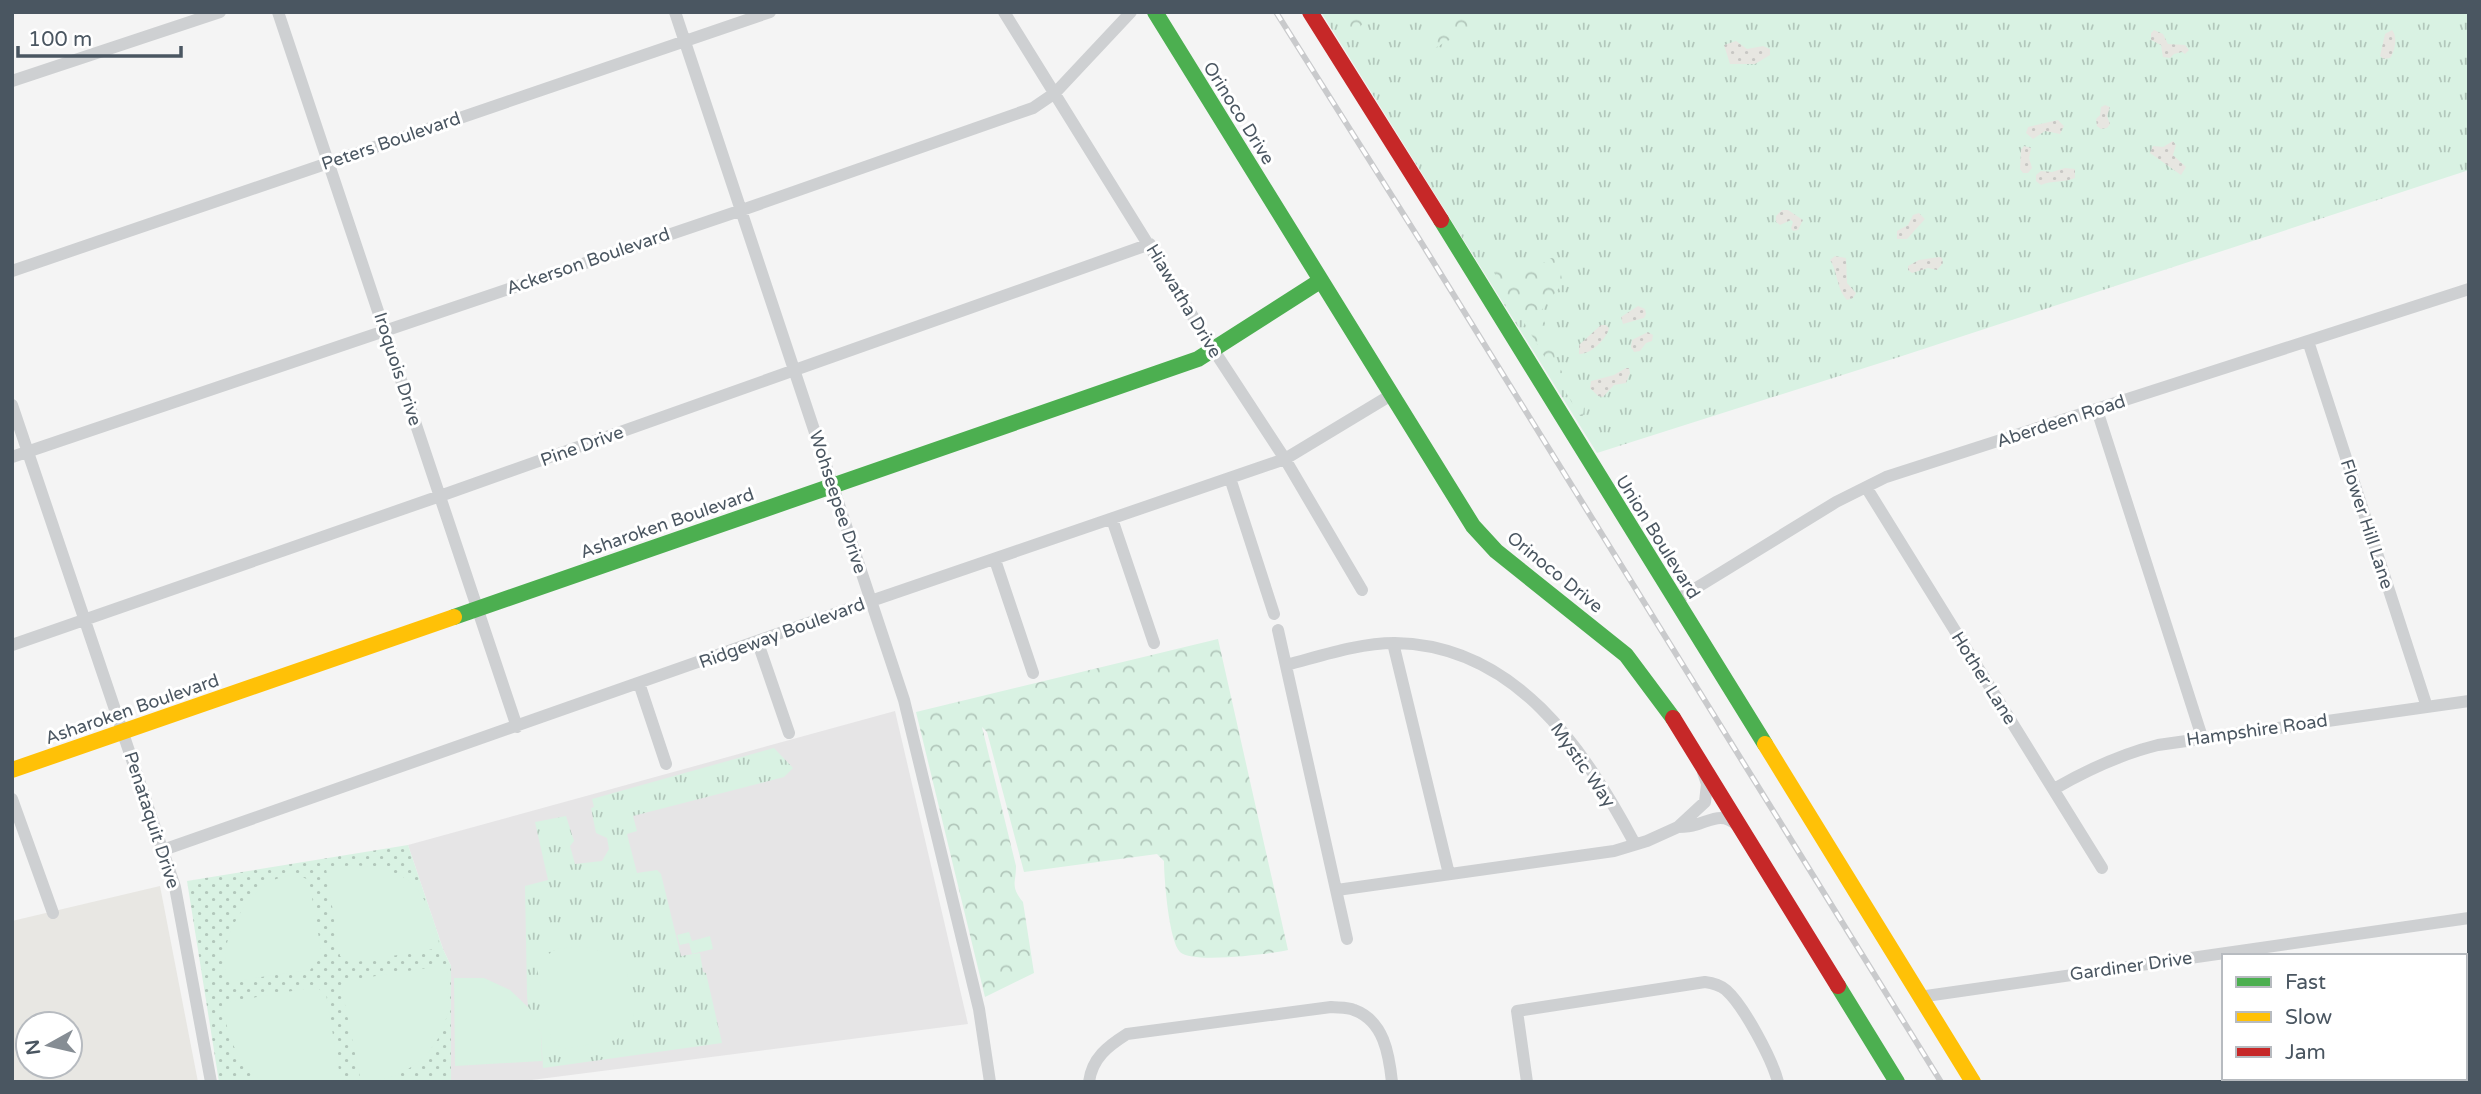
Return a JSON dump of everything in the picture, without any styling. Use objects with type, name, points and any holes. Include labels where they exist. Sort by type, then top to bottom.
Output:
[{"type":"street","points":[[12,81],[220,12]]},
{"type":"street","name":"Iroquois Drive","points":[[278,12],[517,727]]},
{"type":"street","name":"Wohseepee Drive","points":[[675,12],[904,700],[979,1009],[990,1082]]},
{"type":"street","name":"Peters Boulevard","points":[[12,271],[770,12]]},
{"type":"street","name":"Hiawatha Drive","points":[[1004,12],[1213,349],[1285,459],[1362,590]]},
{"type":"street","name":"Ackerson Boulevard","points":[[12,457],[1033,108],[1055,93],[1131,12]]},
{"type":"street","name":"Orinoco Drive","points":[[1155,12],[1473,526],[1496,551],[1626,655],[1699,758],[1897,1082]]},
{"type":"street","name":"Union Boulevard","points":[[1310,12],[1464,256],[1973,1082]]},
{"type":"street","name":"Pine Drive","points":[[12,645],[1150,244]]},
{"type":"street","name":"Asharoken Boulevard","points":[[12,770],[1198,359],[1321,281]]},
{"type":"street","name":"Aberdeen Road","points":[[1675,601],[1836,502],[1886,477],[2469,289]]},
{"type":"street","name":"Flower Hill Lane","points":[[2308,341],[2427,706]]},
{"type":"street","name":"Ridgeway Boulevard","points":[[163,850],[758,643],[871,601],[1285,459],[1391,395]]},
{"type":"street","name":"Penataquit Drive","points":[[12,405],[175,887],[211,1082]]},
{"type":"street","points":[[2097,410],[2202,737]]},
{"type":"street","points":[[1230,478],[1274,614]]},
{"type":"street","name":"Hother Lane","points":[[1866,487],[2102,868]]},
{"type":"street","points":[[1111,519],[1154,643]]},
{"type":"street","points":[[995,560],[1033,673]]},
{"type":"street","points":[[1278,629],[1347,939]]},
{"type":"street","points":[[758,643],[789,733]]},
{"type":"street","points":[[1393,643],[1449,874]]},
{"type":"street","name":"Mystic Way","points":[[1286,665],[1350,648],[1393,643],[1450,651],[1488,666],[1521,689],[1555,722],[1585,762],[1636,844]]},
{"type":"street","points":[[639,683],[666,764]]},
{"type":"street","name":"Hampshire Road","points":[[2053,789],[2134,750],[2202,737],[2469,701]]},
{"type":"street","points":[[1678,827],[1707,797],[1707,784],[1699,758]]},
{"type":"street","points":[[12,799],[53,913]]},
{"type":"street","points":[[1337,890],[1614,851],[1716,816],[1731,819],[1744,831]]},
{"type":"street","name":"Gardiner Drive","points":[[1919,997],[2469,918]]},
{"type":"street","points":[[1527,1082],[1517,1011],[1706,982],[1714,983],[1728,992],[1741,1010],[1769,1055],[1778,1082]]},
{"type":"street","points":[[1089,1082],[1097,1058],[1110,1044],[1127,1034],[1331,1007],[1354,1010],[1369,1021],[1382,1036],[1389,1054],[1392,1082]]},
{"type":"shaded area","points":[[895,711],[968,1024],[516,1082],[451,1082],[451,966],[408,845]]},
{"type":"shaded area","points":[[160,886],[198,1082],[12,1082],[12,921]]},
{"type":"green space","points":[[1321,12],[2469,12],[2469,170],[1597,453]]},
{"type":"green space","points":[[1332,12],[1368,12],[1355,32],[1347,35]]},
{"type":"green space","points":[[1435,12],[1488,12],[1478,34],[1453,38],[1433,49],[1425,47],[1424,39],[1440,27]]},
{"type":"green space","points":[[1551,258],[1557,259],[1563,283],[1540,312],[1552,339],[1555,358],[1584,407],[1583,416],[1580,416],[1492,269],[1491,263],[1498,261],[1529,268]]},
{"type":"green space","points":[[1218,639],[1288,950],[1215,958],[1188,956],[1180,952],[1170,923],[1164,861],[1157,854],[1024,872],[987,732],[982,727],[1016,866],[1015,888],[1023,902],[1034,973],[985,997],[916,712]]},
{"type":"green space","points":[[774,748],[793,768],[784,777],[633,816],[637,831],[627,834],[637,873],[657,870],[661,874],[681,956],[700,953],[722,1043],[543,1068],[541,1034],[528,1007],[527,994],[525,886],[548,880],[535,822],[566,816],[574,841],[570,846],[575,864],[602,861],[609,849],[607,838],[596,833],[592,799]]},
{"type":"green space","points":[[408,845],[451,966],[451,1082],[219,1082],[187,881]]},
{"type":"green space","points":[[355,865],[392,872],[411,883],[429,908],[440,948],[350,963],[340,956],[326,868]]},
{"type":"green space","points":[[295,874],[309,880],[322,956],[310,970],[227,982],[227,944],[240,913],[266,885]]},
{"type":"green space","points":[[689,932],[692,941],[710,936],[713,949],[692,954],[689,943],[680,945],[677,935]]},
{"type":"green space","points":[[582,946],[605,952],[625,969],[635,995],[633,1020],[617,1040],[562,1049],[551,1039],[536,963],[556,949]]},
{"type":"green space","points":[[447,965],[448,1013],[434,1045],[425,1056],[402,1072],[389,1078],[361,1082],[342,990],[350,980]]},
{"type":"green space","points":[[454,978],[484,978],[510,990],[530,1009],[541,1034],[542,1061],[455,1066]]},
{"type":"green space","points":[[316,987],[326,994],[341,1082],[279,1083],[255,1076],[234,1048],[222,1003]]},
{"type":"sand","points":[[2154,30],[2163,34],[2168,44],[2185,45],[2189,50],[2185,54],[2182,52],[2170,58],[2163,57],[2161,45],[2151,40]]},
{"type":"sand","points":[[2392,30],[2395,36],[2394,48],[2390,58],[2384,59],[2380,56],[2385,34]]},
{"type":"sand","points":[[1736,41],[1747,49],[1763,46],[1770,49],[1770,55],[1755,64],[1730,64],[1724,45]]},
{"type":"sand","points":[[2101,107],[2110,107],[2107,116],[2110,124],[2101,129],[2097,126],[2096,119],[2100,115]]},
{"type":"sand","points":[[2058,120],[2064,126],[2060,134],[2045,131],[2033,139],[2026,133],[2028,127]]},
{"type":"sand","points":[[2173,141],[2176,145],[2173,155],[2186,167],[2181,175],[2150,153],[2153,146],[2163,147]]},
{"type":"sand","points":[[2024,146],[2031,148],[2029,158],[2032,168],[2028,173],[2023,173],[2020,169],[2021,150]]},
{"type":"sand","points":[[2065,168],[2075,169],[2075,178],[2041,185],[2036,181],[2036,175],[2041,171],[2052,172]]},
{"type":"sand","points":[[1782,210],[1788,210],[1803,220],[1798,230],[1793,231],[1791,220],[1780,225],[1776,222],[1776,216]]},
{"type":"sand","points":[[1919,213],[1925,219],[1907,239],[1897,239],[1897,231],[1908,225],[1913,215]]},
{"type":"sand","points":[[1835,256],[1846,258],[1847,283],[1856,293],[1853,298],[1847,300],[1841,290],[1830,260]]},
{"type":"sand","points":[[1939,257],[1943,263],[1937,270],[1928,268],[1912,273],[1908,270],[1908,266],[1919,260]]},
{"type":"sand","points":[[1638,306],[1645,309],[1644,318],[1623,324],[1621,317]]},
{"type":"sand","points":[[1601,325],[1609,328],[1605,337],[1593,349],[1579,354],[1579,345]]},
{"type":"sand","points":[[1648,332],[1653,335],[1652,341],[1646,343],[1640,351],[1634,352],[1631,347],[1632,340]]},
{"type":"sand","points":[[1629,368],[1630,373],[1626,383],[1614,385],[1603,397],[1590,388],[1591,381],[1614,375]]},
{"type":"railway","points":[[1276,12],[1941,1082]]},
{"type":"traffic: fast","points":[[1155,12],[1473,526],[1496,551],[1626,655],[1673,718]]},
{"type":"traffic: fast","points":[[1441,220],[1765,744]]},
{"type":"traffic: fast","points":[[454,617],[1198,359],[1320,281]]},
{"type":"traffic: fast","points":[[1838,986],[1897,1082]]},
{"type":"traffic: slow","points":[[12,770],[454,617]]},
{"type":"traffic: slow","points":[[1765,744],[1973,1082]]},
{"type":"traffic: jam","points":[[1310,12],[1441,220]]},
{"type":"traffic: jam","points":[[1673,718],[1838,986]]}]
